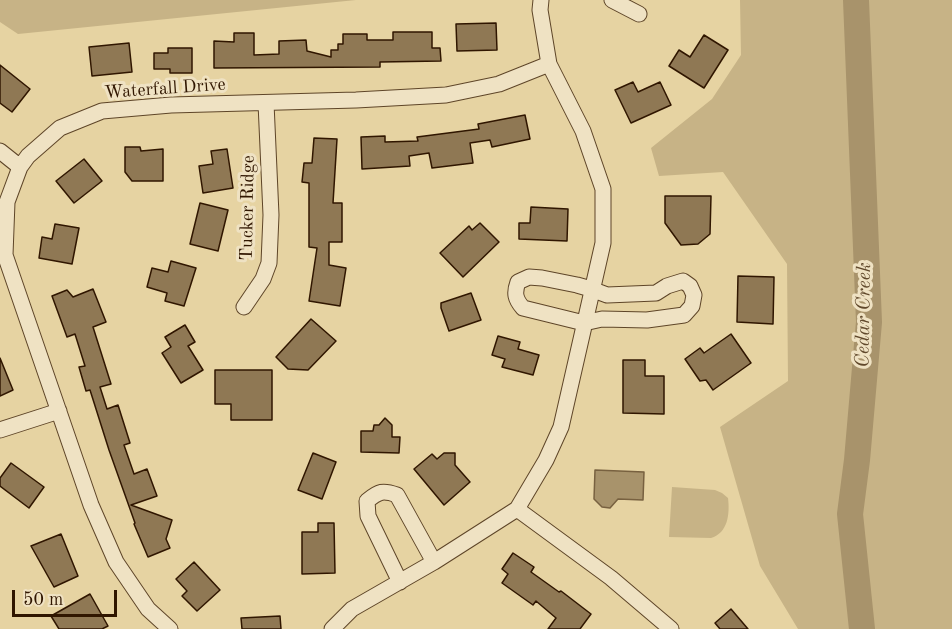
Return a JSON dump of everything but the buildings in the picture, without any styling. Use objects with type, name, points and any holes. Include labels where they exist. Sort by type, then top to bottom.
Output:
[{"type":"street","points":[[332,629],[352,609],[434,562],[517,508],[546,460],[561,427],[603,243],[603,189],[582,131],[549,63],[540,10],[542,0]]},
{"type":"street","points":[[612,0],[639,14]]},
{"type":"street","name":"Waterfall Drive","points":[[170,629],[148,609],[116,562],[91,505],[5,255],[7,202],[20,167],[28,156],[60,128],[102,111],[171,105],[446,95],[499,84],[549,63]]},
{"type":"street","name":"Tucker Ridge","points":[[244,307],[263,279],[269,263],[271,215],[266,103]]},
{"type":"street","points":[[0,151],[20,167]]},
{"type":"street","points":[[529,277],[542,278],[607,295],[656,293],[667,286],[683,281],[690,286],[694,294],[692,306],[684,315],[647,320],[602,320],[584,323],[523,308],[516,300],[515,291],[518,282],[529,277]]},
{"type":"street","points":[[0,430],[59,411]]},
{"type":"street","points":[[400,582],[368,516],[367,501],[375,494],[386,491],[397,495],[434,562]]},
{"type":"street","points":[[517,508],[611,578],[671,629]]},
{"type":"shaded area","points":[[0,0],[356,0],[18,34],[0,22]]},
{"type":"shaded area","points":[[740,0],[848,0],[863,322],[853,461],[845,515],[855,629],[798,629],[760,566],[720,427],[788,381],[787,264],[723,172],[659,176],[651,148],[712,99],[741,55]]},
{"type":"shaded area","points":[[856,0],[952,0],[952,629],[862,629],[850,514],[871,369]]},
{"type":"shaded area","points":[[595,470],[644,472],[643,500],[618,499],[610,508],[602,507],[594,499]]},
{"type":"shaded area","points":[[672,487],[715,490],[728,498],[727,522],[717,536],[711,538],[669,537]]},
{"type":"waterway","name":"Cedar Creek","points":[[856,0],[869,322],[850,514],[862,629]]}]
